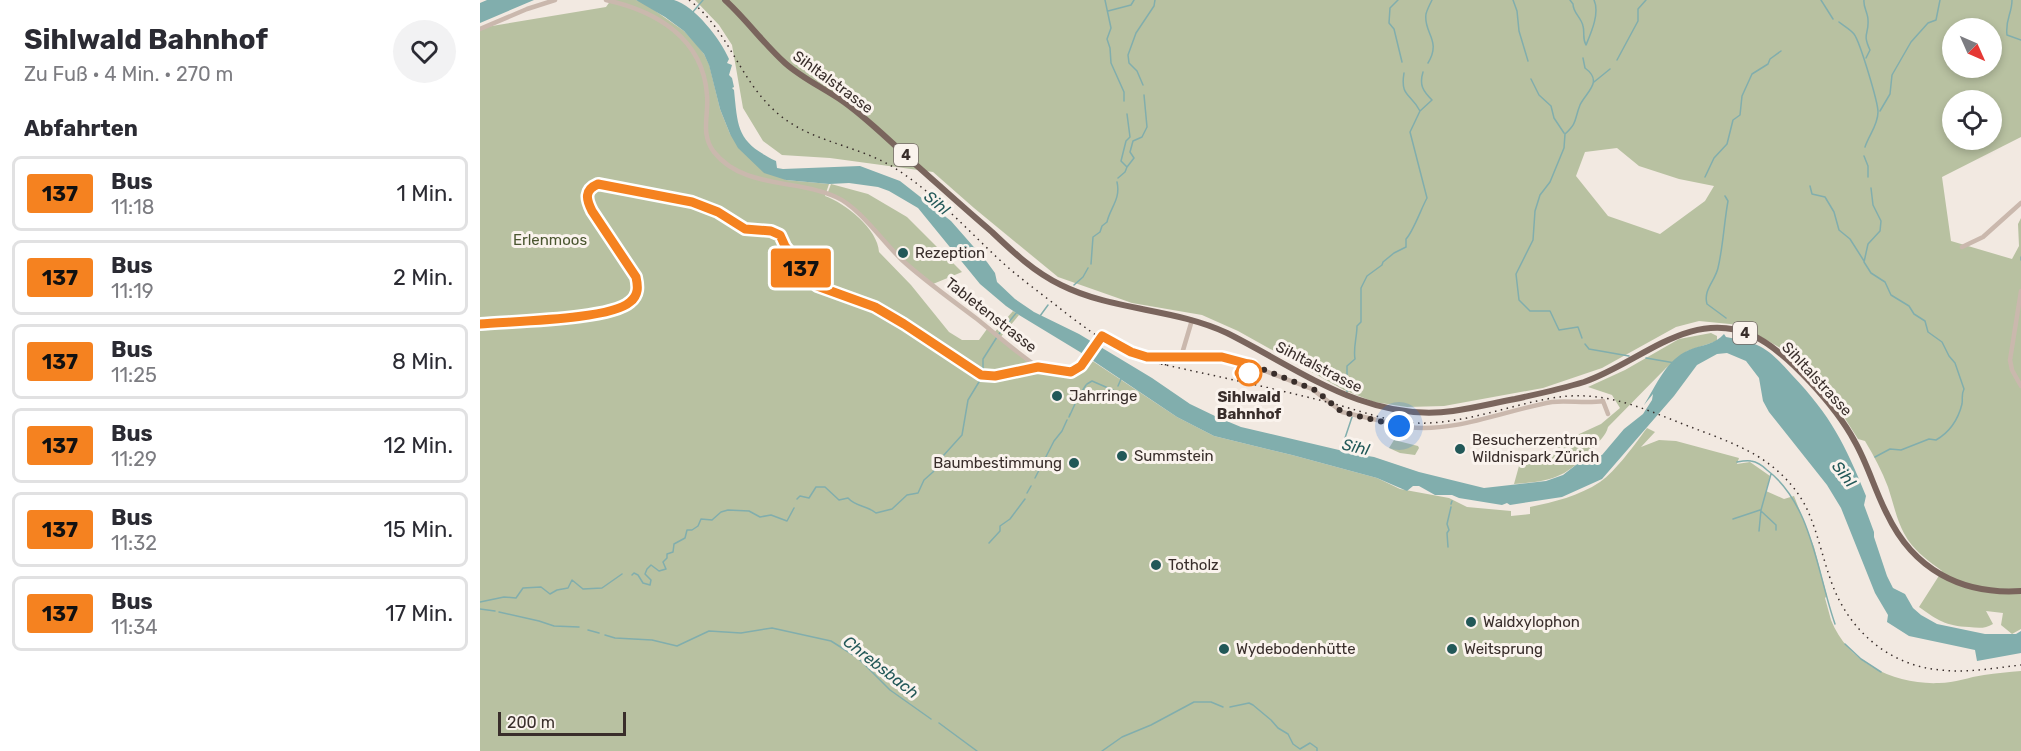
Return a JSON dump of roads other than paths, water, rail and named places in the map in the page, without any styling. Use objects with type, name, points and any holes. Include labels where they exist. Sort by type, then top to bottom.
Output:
[{"type":"main road","name":"Sihltalstrasse","points":[[725,0],[785,63],[857,112],[1038,271],[1058,284],[1084,295],[1192,320],[1224,332],[1351,398],[1388,410],[1424,413],[1471,408],[1574,385],[1611,371],[1670,338],[1692,330],[1715,327],[1743,332],[1764,342],[1777,352],[1797,370],[1837,414],[1861,454],[1890,521],[1914,554],[1937,572],[1963,585],[1991,591],[2021,591]]},
{"type":"street","points":[[480,29],[555,0]]},
{"type":"street","name":"Tabletenstrasse","points":[[606,0],[652,16],[671,26],[682,38],[701,68],[707,93],[705,131],[708,143],[723,161],[742,173],[838,197],[850,206],[904,261],[1038,367]]},
{"type":"street","points":[[480,324],[600,314],[622,307],[635,297],[638,288],[636,277],[586,199],[587,192],[598,184],[692,202],[718,212],[745,229],[771,231],[780,235],[785,246],[817,286],[875,307],[981,375],[995,376],[1038,367],[1071,372],[1085,361],[1102,336],[1131,352],[1147,357],[1222,357],[1242,362],[1315,390],[1342,412],[1408,428],[1443,427],[1562,401],[1603,401],[1608,414]]},
{"type":"street","points":[[1962,248],[1983,237],[2021,202]]},
{"type":"street","points":[[2021,291],[2010,360],[2012,370],[2021,386]]},
{"type":"street","points":[[1181,357],[1192,320]]},
{"type":"water","points":[[487,0],[534,0],[480,23],[480,3]]},
{"type":"water","name":"Sihl","points":[[636,0],[674,0],[699,16],[725,51],[729,59],[727,63],[732,65],[729,75],[732,78],[742,133],[754,147],[776,161],[777,168],[860,166],[900,181],[951,221],[987,262],[995,273],[997,282],[1015,299],[1034,312],[1079,334],[1190,404],[1241,427],[1374,457],[1419,472],[1484,488],[1546,481],[1563,475],[1581,461],[1602,455],[1624,429],[1643,414],[1653,394],[1644,405],[1658,381],[1668,366],[1681,354],[1713,342],[1724,334],[1726,337],[1757,345],[1772,354],[1806,390],[1836,431],[1866,496],[1864,505],[1893,588],[1905,594],[1913,608],[1921,615],[1937,624],[1985,634],[2016,634],[2021,631],[2021,653],[1977,661],[1975,650],[1909,636],[1887,622],[1888,615],[1875,593],[1841,508],[1827,485],[1769,412],[1763,401],[1759,378],[1746,361],[1727,353],[1717,354],[1697,365],[1674,396],[1602,479],[1562,497],[1502,505],[1452,495],[1435,495],[1419,486],[1413,486],[1407,491],[1377,478],[1214,436],[1177,417],[1006,306],[980,284],[918,208],[889,191],[849,183],[829,184],[786,180],[764,173],[738,148],[730,134],[704,54],[684,31]]},
{"type":"waterway","points":[[692,13],[703,0]]},
{"type":"waterway","points":[[1105,0],[1111,28],[1107,39],[1111,63],[1124,92],[1124,101]]},
{"type":"waterway","points":[[1108,11],[1131,5],[1134,0]]},
{"type":"waterway","points":[[1143,85],[1137,71],[1129,63],[1128,55],[1136,33],[1154,6],[1155,0]]},
{"type":"waterway","points":[[1398,0],[1390,8],[1389,23],[1394,29],[1402,62]]},
{"type":"waterway","points":[[1428,63],[1432,55],[1433,42],[1427,26],[1426,14],[1432,0]]},
{"type":"waterway","points":[[1513,0],[1528,61]]},
{"type":"waterway","points":[[1570,0],[1582,23],[1586,45]]},
{"type":"waterway","points":[[1586,45],[1595,17],[1594,0]]},
{"type":"waterway","points":[[1617,60],[1638,21],[1638,9],[1646,0]]},
{"type":"waterway","points":[[1821,0],[1833,19]]},
{"type":"waterway","points":[[1864,0],[1868,20],[1866,40],[1870,50],[1866,58]]},
{"type":"waterway","points":[[1880,111],[1890,94],[1892,75],[1911,42],[1928,23],[1936,20],[1940,0]]},
{"type":"waterway","points":[[2012,0],[2007,35],[2021,40]]},
{"type":"waterway","points":[[1839,22],[1857,39],[1877,106],[1877,121],[1865,147]]},
{"type":"waterway","points":[[1705,177],[1714,158],[1727,144],[1733,120],[1740,115],[1742,96],[1752,74],[1768,64],[1770,59],[1781,51]]},
{"type":"waterway","points":[[1582,338],[1578,327],[1559,330],[1550,311],[1530,311],[1519,300],[1516,274],[1533,240],[1535,211],[1540,195],[1550,182],[1564,148],[1565,134],[1574,124],[1580,105],[1592,87],[1593,78],[1585,68],[1583,58]]},
{"type":"waterway","points":[[1594,82],[1610,69]]},
{"type":"waterway","points":[[1347,392],[1347,366],[1355,359],[1357,326],[1361,322],[1361,288],[1367,276],[1394,253],[1406,247],[1406,239],[1427,198],[1410,132],[1420,111],[1432,100],[1423,88],[1421,81],[1423,72]]},
{"type":"waterway","points":[[1404,73],[1405,91],[1420,111]]},
{"type":"waterway","points":[[1531,79],[1539,95],[1551,106],[1554,118],[1564,133]]},
{"type":"waterway","points":[[1127,167],[1134,158],[1130,152],[1133,141],[1142,137],[1147,127],[1144,95]]},
{"type":"waterway","points":[[1118,178],[1127,167],[1121,161],[1126,141],[1130,137],[1127,114]]},
{"type":"waterway","points":[[1864,156],[1868,166],[1868,177]]},
{"type":"waterway","points":[[1091,264],[1093,237],[1107,222],[1118,193],[1117,182]]},
{"type":"waterway","points":[[1810,186],[1812,194],[1825,197],[1834,212],[1839,230],[1850,239],[1864,261]]},
{"type":"waterway","points":[[1871,188],[1873,205],[1881,221],[1880,231],[1868,244],[1864,262],[1871,273],[1885,282],[1891,295],[1909,306],[1914,314],[1925,321],[1928,332],[1942,342],[1955,363],[1964,389],[1958,415],[1953,425],[1941,437],[1936,440],[1929,439],[1901,450],[1890,449],[1875,457]]},
{"type":"waterway","points":[[1725,196],[1728,201],[1720,260],[1706,299],[1707,304],[1726,318]]},
{"type":"waterway","points":[[1074,285],[1083,277],[1088,268]]},
{"type":"waterway","points":[[1040,316],[1048,305]]},
{"type":"waterway","points":[[999,334],[1017,312]]},
{"type":"waterway","points":[[983,372],[983,359],[997,337]]},
{"type":"waterway","points":[[1585,344],[1589,349],[1629,356]]},
{"type":"waterway","points":[[1646,358],[1675,363]]},
{"type":"waterway","points":[[797,499],[800,496],[809,498],[816,487],[825,487],[839,500],[848,498],[876,513],[892,509],[907,495],[918,493],[924,480],[962,435],[968,400],[982,377]]},
{"type":"waterway","points":[[1118,386],[1121,379]]},
{"type":"waterway","points":[[1087,384],[1092,381],[1115,391]]},
{"type":"waterway","points":[[1077,399],[1086,385]]},
{"type":"waterway","points":[[1070,414],[1069,417],[1075,404]]},
{"type":"waterway","name":"Sihl","points":[[1341,450],[1352,417]]},
{"type":"waterway","points":[[1035,478],[1067,420]]},
{"type":"waterway","points":[[1737,462],[1749,461],[1762,466],[1782,484],[1794,501],[1804,520],[1835,624]]},
{"type":"waterway","points":[[1759,531],[1761,510],[1771,474]]},
{"type":"waterway","points":[[1027,493],[1031,486]]},
{"type":"waterway","points":[[989,543],[1000,531],[1000,526],[1010,519],[1025,499]]},
{"type":"waterway","points":[[1448,547],[1447,524],[1451,507]]},
{"type":"waterway","points":[[632,575],[634,573],[638,575],[643,583],[650,585],[651,580],[645,574],[647,569],[651,565],[659,571],[666,569],[663,562],[667,554],[673,552],[674,544],[685,538],[687,530],[698,526],[701,519],[712,520],[721,512],[728,510],[749,511],[760,517],[771,515],[787,521],[794,508]]},
{"type":"waterway","points":[[1733,519],[1760,510]]},
{"type":"waterway","points":[[1761,511],[1776,525],[1776,530]]},
{"type":"waterway","points":[[480,602],[504,597],[516,598],[523,588],[541,587],[550,594],[568,588],[572,580],[583,589],[602,588],[622,574]]},
{"type":"waterway","name":"Chrebsbach","points":[[480,609],[495,611]]},
{"type":"waterway","name":"Chrebsbach","points":[[499,612],[554,626],[579,627]]},
{"type":"waterway","name":"Chrebsbach","points":[[605,635],[615,638],[652,640],[677,646],[709,631],[741,633],[772,628],[831,641],[858,658],[890,690],[931,719]]},
{"type":"waterway","name":"Chrebsbach","points":[[588,630],[599,633]]},
{"type":"waterway","points":[[1845,644],[1861,659],[1881,672]]},
{"type":"waterway","name":"Chrebsbach","points":[[1102,751],[1122,737],[1151,725],[1194,702],[1211,702],[1223,707]]},
{"type":"waterway","name":"Chrebsbach","points":[[1230,707],[1249,703],[1253,705],[1288,734],[1293,744],[1300,749],[1310,743],[1317,748],[1317,751]]},
{"type":"waterway","name":"Chrebsbach","points":[[939,723],[977,751]]},
{"type":"railway","points":[[689,0],[714,25],[763,98],[788,121],[802,130],[893,167],[923,188],[1011,270],[1079,323],[1126,352],[1167,365]]},
{"type":"railway","points":[[1161,364],[1244,382],[1381,417],[1415,423],[1465,418],[1567,396],[1602,398],[1636,406],[1737,445],[1760,458],[1782,475],[1805,505],[1838,599],[1860,630],[1888,653],[1922,667],[1951,671],[2021,665]]},
{"type":"place","name":"Rezeption","points":[[903,253]]},
{"type":"place","name":"Sihlwald Bahnhof","points":[[1249,373]]},
{"type":"place","name":"Jahrringe","points":[[1057,396]]},
{"type":"place","name":"Besucherzentrum Wildnispark Zürich","points":[[1460,449]]},
{"type":"place","name":"Summstein","points":[[1122,456]]},
{"type":"place","name":"Baumbestimmung","points":[[1074,463]]},
{"type":"place","name":"Totholz","points":[[1156,565]]},
{"type":"place","name":"Waldxylophon","points":[[1471,622]]},
{"type":"place","name":"Wydebodenhütte","points":[[1224,649]]},
{"type":"place","name":"Weitsprung","points":[[1452,649]]},
{"type":"park label","name":"Erlenmoos","points":[[550,240]]}]
